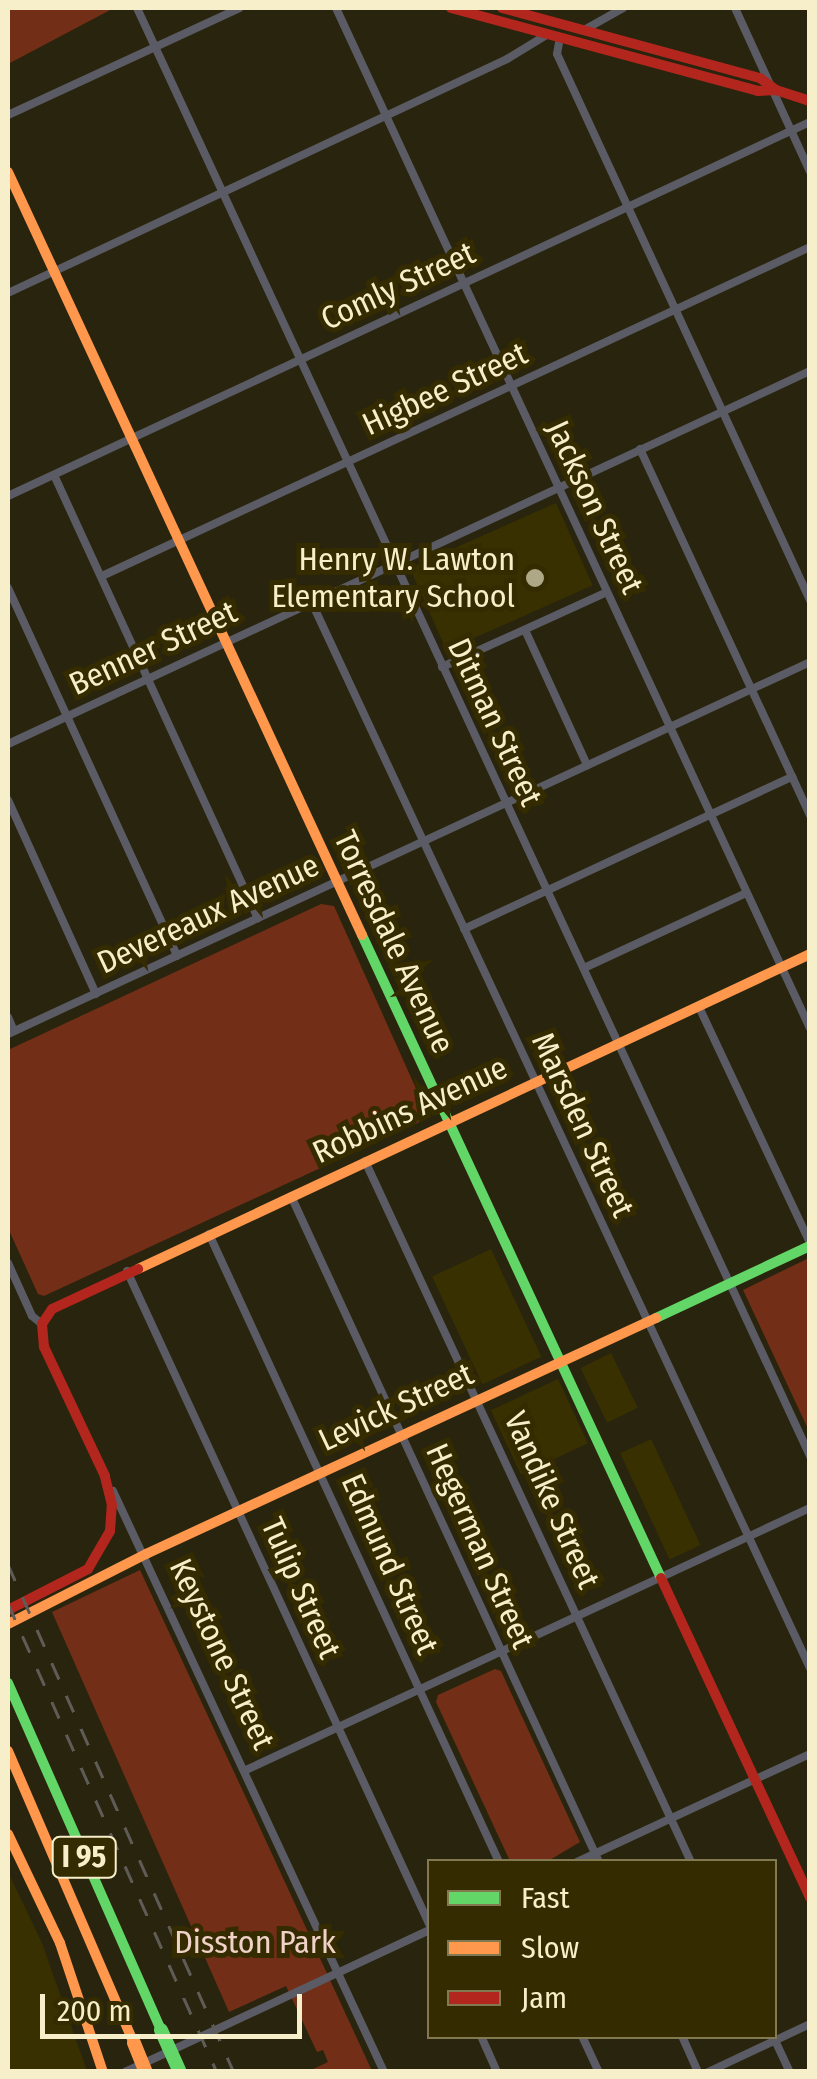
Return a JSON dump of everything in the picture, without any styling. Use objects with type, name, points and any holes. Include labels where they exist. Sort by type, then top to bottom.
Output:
[{"type":"main road","points":[[452,8],[551,30],[758,91],[776,90],[810,100]]},
{"type":"main road","points":[[502,8],[551,30],[584,30],[760,78],[776,90]]},
{"type":"main road","name":"Torresdale Avenue","points":[[8,172],[810,1898]]},
{"type":"main road","name":"Robbins Avenue","points":[[42,1324],[66,1300],[810,954]]},
{"type":"main road","name":"Levick Street","points":[[8,1624],[146,1554],[810,1244]]},
{"type":"main road","name":"Keystone Street","points":[[42,1324],[44,1347],[105,1476]]},
{"type":"main road","points":[[8,1610],[80,1574],[95,1561],[112,1519],[105,1476]]},
{"type":"main road","name":"I 95","points":[[8,1682],[180,2071]]},
{"type":"main road","name":"I 95","points":[[8,1750],[146,2072]]},
{"type":"main road","points":[[8,1834],[60,1943],[104,2072]]},
{"type":"street","name":"Ditman Street","points":[[137,8],[810,1456]]},
{"type":"street","points":[[8,115],[240,8]]},
{"type":"street","name":"Jackson Street","points":[[336,8],[810,1028]]},
{"type":"street","points":[[534,8],[551,30],[627,208],[810,600]]},
{"type":"street","points":[[584,30],[623,8]]},
{"type":"street","points":[[735,8],[776,90],[810,172]]},
{"type":"street","points":[[8,292],[532,47],[551,30]]},
{"type":"street","name":"Comly Street","points":[[8,496],[810,122]]},
{"type":"street","name":"Higbee Street","points":[[102,576],[810,247]]},
{"type":"street","points":[[807,372],[810,386]]},
{"type":"street","name":"Benner Street","points":[[8,744],[807,372]]},
{"type":"street","points":[[640,450],[810,815]]},
{"type":"street","points":[[54,476],[258,918]]},
{"type":"street","points":[[8,588],[177,956]]},
{"type":"street","points":[[442,667],[606,592]]},
{"type":"street","name":"Marsden Street","points":[[312,603],[810,1668]]},
{"type":"street","points":[[525,630],[588,765]]},
{"type":"street","name":"Devereaux Avenue","points":[[11,1033],[810,662]]},
{"type":"street","points":[[464,929],[792,777]]},
{"type":"street","points":[[8,800],[96,994]]},
{"type":"street","points":[[584,968],[746,893]]},
{"type":"street","points":[[699,1006],[810,1244]]},
{"type":"street","points":[[8,1017],[11,1033]]},
{"type":"street","name":"Vandike Street","points":[[365,1161],[690,1859]]},
{"type":"street","name":"Hegerman Street","points":[[291,1196],[597,1857]]},
{"type":"street","name":"Edmund Street","points":[[209,1234],[498,1859]]},
{"type":"street","name":"Keystone Street","points":[[8,1264],[32,1316],[42,1324]]},
{"type":"street","name":"Tulip Street","points":[[127,1271],[427,1922]]},
{"type":"street","name":"Keystone Street","points":[[105,1476],[146,1554],[384,2072]]},
{"type":"street","points":[[246,1770],[810,1508]]},
{"type":"street","points":[[597,1857],[810,1754]]},
{"type":"street","points":[[126,2072],[427,1929]]},
{"type":"street","points":[[777,2038],[810,2024]]},
{"type":"street","points":[[482,2039],[497,2072]]},
{"type":"street","points":[[583,2039],[598,2072]]},
{"type":"street","points":[[683,2039],[698,2072]]},
{"type":"street","points":[[708,2072],[774,2039],[790,2072]]},
{"type":"shaded area","points":[[556,503],[593,585],[446,650],[410,568]]},
{"type":"shaded area","points":[[491,1249],[541,1357],[482,1384],[432,1276]]},
{"type":"shaded area","points":[[611,1353],[638,1408],[607,1423],[580,1368]]},
{"type":"shaded area","points":[[558,1379],[588,1443],[521,1475],[491,1410]]},
{"type":"shaded area","points":[[651,1439],[700,1545],[670,1559],[620,1453]]},
{"type":"shaded area","points":[[8,1872],[42,1943],[87,2071],[8,2071]]},
{"type":"green space","points":[[8,8],[114,8],[8,64]]},
{"type":"green space","points":[[321,904],[334,906],[427,1113],[422,1121],[44,1296],[38,1294],[8,1228],[8,1050]]},
{"type":"green space","points":[[809,1258],[809,1431],[743,1290]]},
{"type":"green space","name":"Disston Park","points":[[140,1570],[372,2071],[309,2071],[328,2062],[323,2050],[317,2052],[286,1986],[229,2012],[52,1612]]},
{"type":"green space","points":[[495,1669],[501,1671],[580,1842],[551,1859],[509,1859],[436,1702],[438,1695]]},
{"type":"railway","points":[[8,1564],[234,2072]]},
{"type":"railway","points":[[8,1603],[217,2072]]},
{"type":"traffic: fast","points":[[362,935],[661,1578]]},
{"type":"traffic: fast","points":[[656,1318],[810,1246]]},
{"type":"traffic: fast","points":[[8,1683],[161,2030]]},
{"type":"traffic: fast","points":[[161,2030],[179,2070]]},
{"type":"traffic: slow","points":[[8,172],[362,935]]},
{"type":"traffic: slow","points":[[138,1269],[810,954]]},
{"type":"traffic: slow","points":[[8,1624],[146,1554],[656,1318]]},
{"type":"traffic: slow","points":[[8,1751],[134,2043]]},
{"type":"traffic: slow","points":[[8,1834],[60,1943],[103,2072]]},
{"type":"traffic: slow","points":[[134,2043],[146,2072]]},
{"type":"traffic: jam","points":[[451,8],[758,91],[776,90]]},
{"type":"traffic: jam","points":[[502,8],[760,78],[776,90],[810,101]]},
{"type":"traffic: jam","points":[[8,1610],[88,1569],[110,1531],[112,1505],[105,1476],[44,1347],[42,1324],[52,1309],[138,1269]]},
{"type":"traffic: jam","points":[[661,1578],[810,1898]]},
{"type":"place","name":"Henry W. Lawton Elementary School","points":[[535,578]]}]
